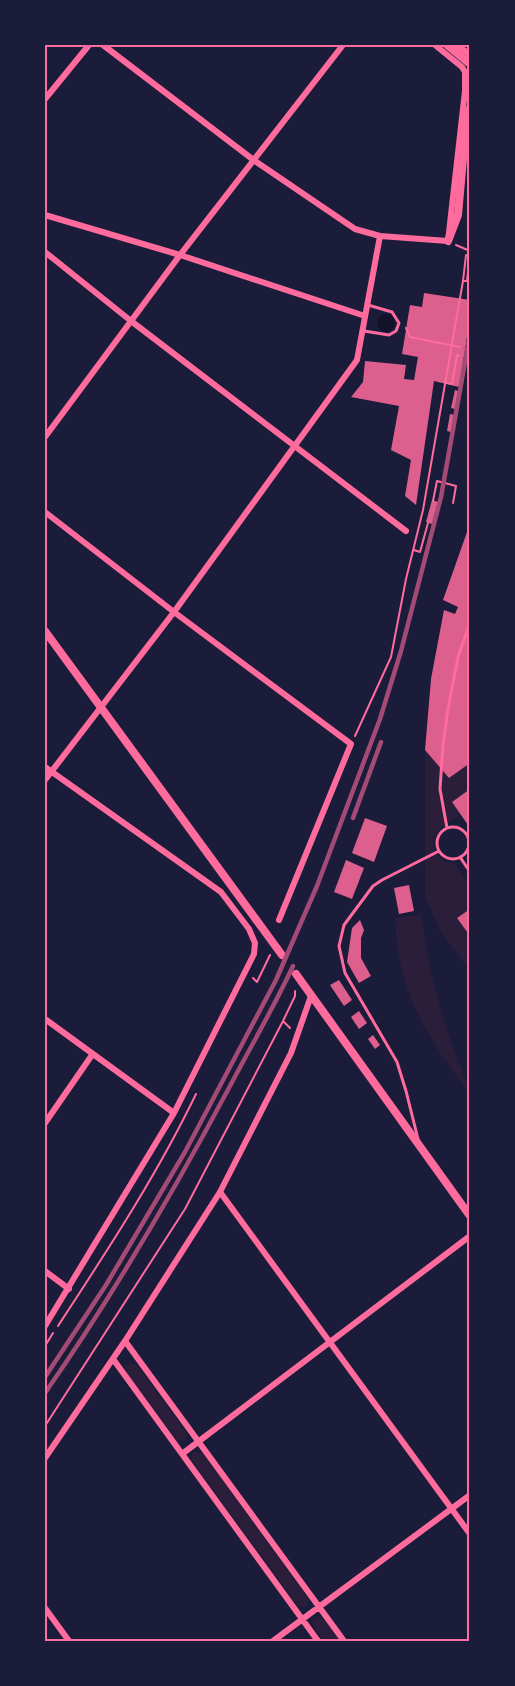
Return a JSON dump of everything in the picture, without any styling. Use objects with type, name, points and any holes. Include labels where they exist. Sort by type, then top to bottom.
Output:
[{"type":"street","points":[[45,99],[89,45]]},
{"type":"street","points":[[103,45],[255,161],[355,229],[380,236],[448,241]]},
{"type":"street","points":[[45,437],[180,255],[343,45]]},
{"type":"street","points":[[435,45],[462,67],[468,89],[448,241]]},
{"type":"street","points":[[447,45],[470,64]]},
{"type":"street","points":[[457,45],[470,55]]},
{"type":"street","points":[[448,241],[458,215],[467,114],[470,108]]},
{"type":"street","points":[[45,215],[180,255],[365,316]]},
{"type":"street","points":[[45,780],[174,612],[357,360],[380,236]]},
{"type":"street","points":[[45,252],[131,321],[406,531]]},
{"type":"street","points":[[45,512],[351,744],[279,920]]},
{"type":"street","points":[[45,631],[231,885],[279,957]]},
{"type":"street","points":[[45,767],[221,892],[249,929],[255,943],[254,954],[174,1113],[45,1326]]},
{"type":"street","points":[[221,892],[231,885]]},
{"type":"street","points":[[296,974],[470,1216]]},
{"type":"street","points":[[45,1458],[125,1341],[220,1192],[291,1053],[311,996]]},
{"type":"street","points":[[45,1019],[174,1113]]},
{"type":"street","points":[[45,1123],[92,1055]]},
{"type":"street","points":[[220,1192],[332,1342],[470,1534]]},
{"type":"street","points":[[183,1454],[470,1236]]},
{"type":"street","points":[[45,1271],[69,1289]]},
{"type":"street","points":[[125,1341],[344,1641]]},
{"type":"street","points":[[113,1359],[318,1641]]},
{"type":"street","points":[[273,1641],[470,1495]]},
{"type":"street","points":[[45,1608],[69,1641]]},
{"type":"lane","points":[[363,330],[389,335],[398,327],[398,318],[392,312],[368,305]]},
{"type":"lane","points":[[447,828],[440,789],[443,745],[458,657],[470,622]]},
{"type":"lane","points":[[447,828],[458,828],[468,839],[467,849],[460,857],[451,859],[439,851],[437,840],[447,828]]},
{"type":"lane","points":[[419,1146],[397,1062],[345,973],[339,946],[344,925],[373,886],[439,851]]},
{"type":"lane","points":[[460,857],[470,872]]},
{"type":"path","points":[[351,744],[391,657],[418,530],[463,281],[467,281],[469,254],[448,241]]},
{"type":"path","points":[[398,327],[406,328],[410,337],[460,347]]},
{"type":"path","points":[[446,383],[452,384],[457,355],[459,356]]},
{"type":"path","points":[[434,501],[437,481],[456,486],[453,503]]},
{"type":"path","points":[[414,550],[420,552],[427,523],[424,531],[418,530]]},
{"type":"path","points":[[253,978],[257,982],[271,952],[279,957]]},
{"type":"path","points":[[45,1426],[185,1209],[283,1021],[295,996],[294,988]]},
{"type":"path","points":[[283,1021],[297,1035]]},
{"type":"shaded area","points":[[386,314],[392,317],[395,323],[392,329],[386,332],[380,329],[377,323],[380,317]]},
{"type":"shaded area","points":[[470,576],[470,789],[452,802],[461,815],[440,829],[433,845],[438,857],[454,863],[470,885],[470,909],[457,918],[470,936],[470,971],[441,932],[425,897],[425,750],[431,679],[444,610],[455,614]]},
{"type":"shaded area","points":[[421,914],[439,1003],[470,1094],[440,1053],[408,992],[397,945],[395,918]]},
{"type":"shaded area","points":[[129,1363],[137,1365],[186,1432],[185,1441],[177,1440],[126,1373],[125,1366]]},
{"type":"shaded area","points":[[195,1451],[203,1453],[307,1597],[306,1606],[298,1606],[192,1461],[191,1455]]},
{"type":"shaded area","points":[[319,1616],[324,1619],[340,1641],[323,1641],[312,1623],[314,1618]]},
{"type":"building","points":[[424,293],[470,300],[470,318],[459,387],[434,381],[416,505],[405,496],[411,460],[391,450],[399,406],[351,397],[363,382],[365,361],[406,365],[404,379],[414,380],[418,357],[402,354],[410,305],[422,307]]},
{"type":"building","points":[[455,390],[458,391],[455,409],[451,408]]},
{"type":"building","points":[[450,414],[454,415],[451,432],[447,431]]},
{"type":"building","points":[[432,500],[438,502],[432,524],[426,522]]},
{"type":"building","points":[[467,532],[470,533],[470,763],[449,778],[425,750],[431,679],[444,610],[455,614],[458,607],[443,600]]},
{"type":"building","points":[[470,789],[470,828],[452,802]]},
{"type":"building","points":[[365,818],[387,826],[374,862],[352,853]]},
{"type":"building","points":[[346,860],[364,868],[352,899],[334,892]]},
{"type":"building","points":[[409,885],[414,911],[399,914],[394,888]]},
{"type":"building","points":[[470,909],[470,936],[457,918]]},
{"type":"building","points":[[360,920],[364,930],[361,938],[361,958],[371,976],[359,983],[347,962],[352,928]]},
{"type":"building","points":[[339,980],[352,1000],[344,1006],[330,985]]},
{"type":"building","points":[[359,1011],[367,1023],[359,1029],[351,1017]]},
{"type":"building","points":[[373,1035],[380,1045],[375,1049],[368,1039]]},
{"type":"railway","points":[[45,1377],[106,1285],[185,1152],[276,980],[317,886],[380,719],[401,651],[441,497],[470,334]]},
{"type":"railway","points":[[353,818],[381,742]]},
{"type":"railway","points":[[45,1393],[119,1281],[165,1204],[209,1126],[293,966]]}]
